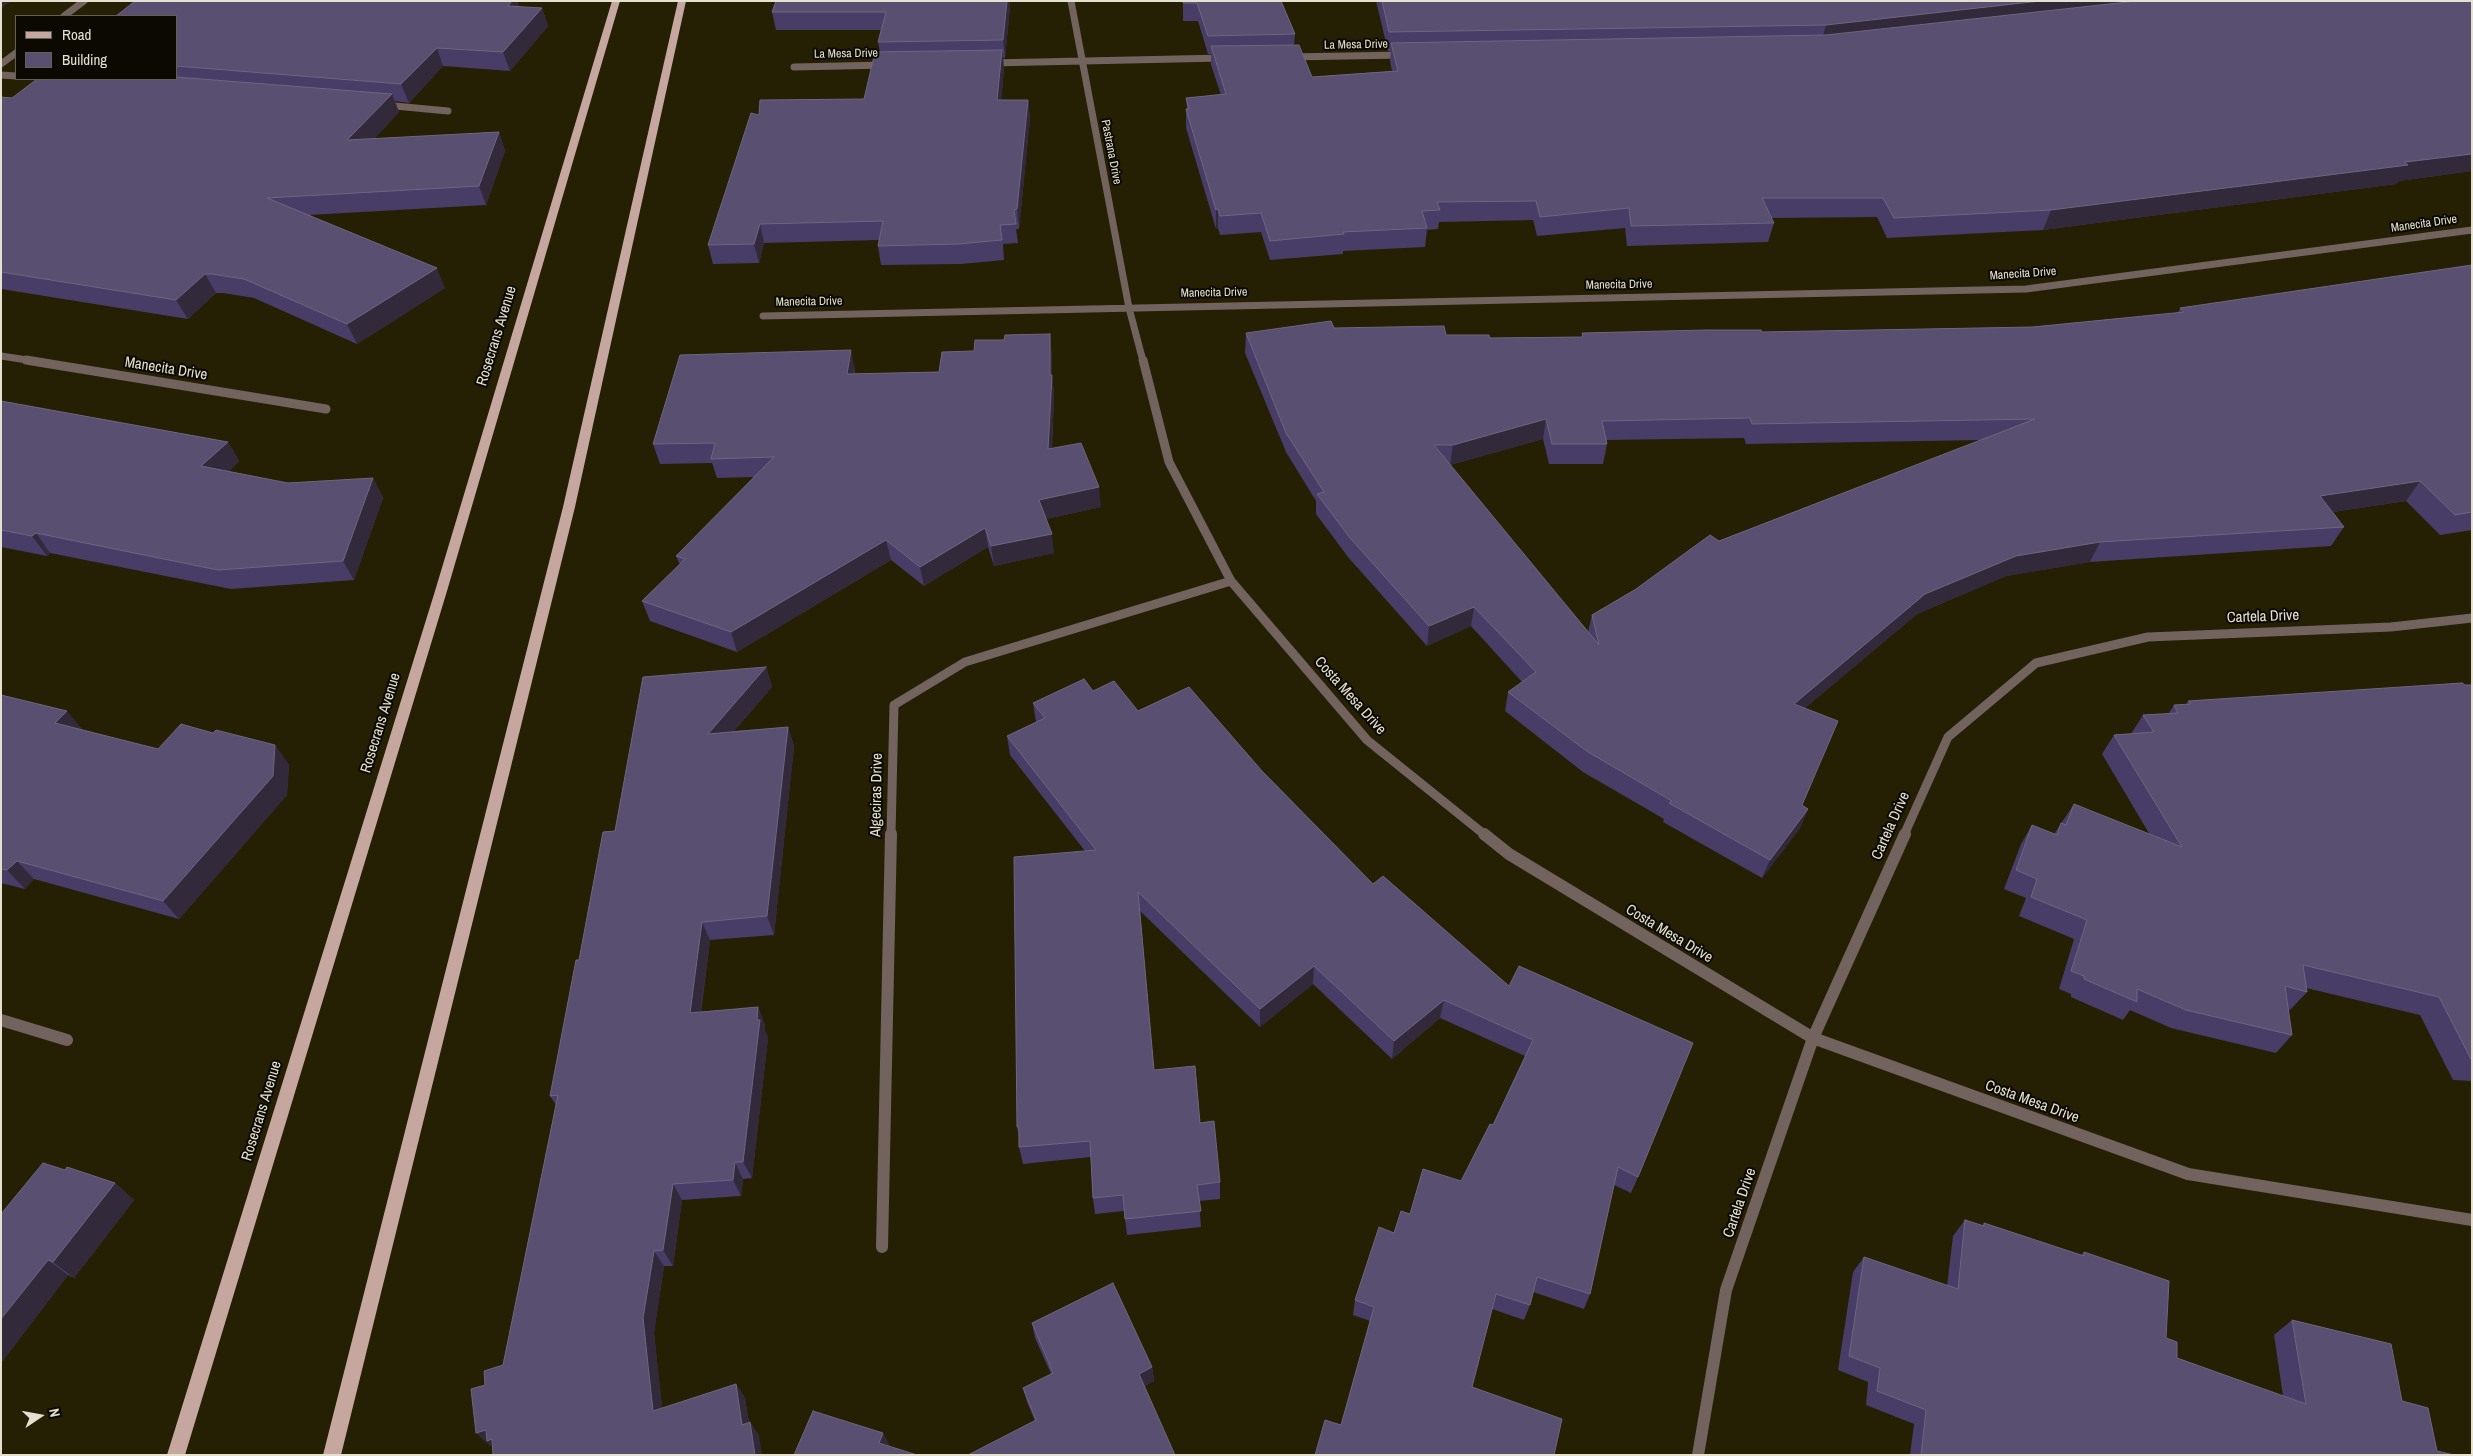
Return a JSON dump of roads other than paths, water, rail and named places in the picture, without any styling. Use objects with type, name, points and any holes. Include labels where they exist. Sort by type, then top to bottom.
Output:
[{"type":"main road","name":"Rosecrans Avenue","points":[[176,1455],[438,601],[616,1]]},
{"type":"main road","points":[[332,1455],[569,507],[682,1]]},
{"type":"street","points":[[65,15],[84,1]]},
{"type":"street","name":"Pastrana Drive","points":[[1071,1],[1129,308]]},
{"type":"street","points":[[1,64],[15,54]]},
{"type":"street","name":"La Mesa Drive","points":[[1282,57],[1412,55]]},
{"type":"street","points":[[983,63],[1232,58]]},
{"type":"street","name":"La Mesa Drive","points":[[794,67],[894,65]]},
{"type":"street","points":[[1,75],[15,76]]},
{"type":"street","points":[[378,105],[448,111]]},
{"type":"street","name":"Manecita Drive","points":[[763,316],[2026,289],[2472,230]]},
{"type":"street","name":"Costa Mesa Drive","points":[[1129,308],[1169,462],[1231,581],[1367,740],[1509,854],[1813,1038],[2188,1174],[2472,1220]]},
{"type":"street","name":"Manecita Drive","points":[[1,356],[326,409]]},
{"type":"street","name":"Algeciras Drive","points":[[882,1247],[894,705],[965,662],[1231,581]]},
{"type":"street","name":"Cartela Drive","points":[[1698,1455],[1726,1290],[1813,1038],[1948,737],[2036,663],[2148,637],[2392,627],[2472,618]]},
{"type":"street","points":[[1,1020],[67,1040]]}]
